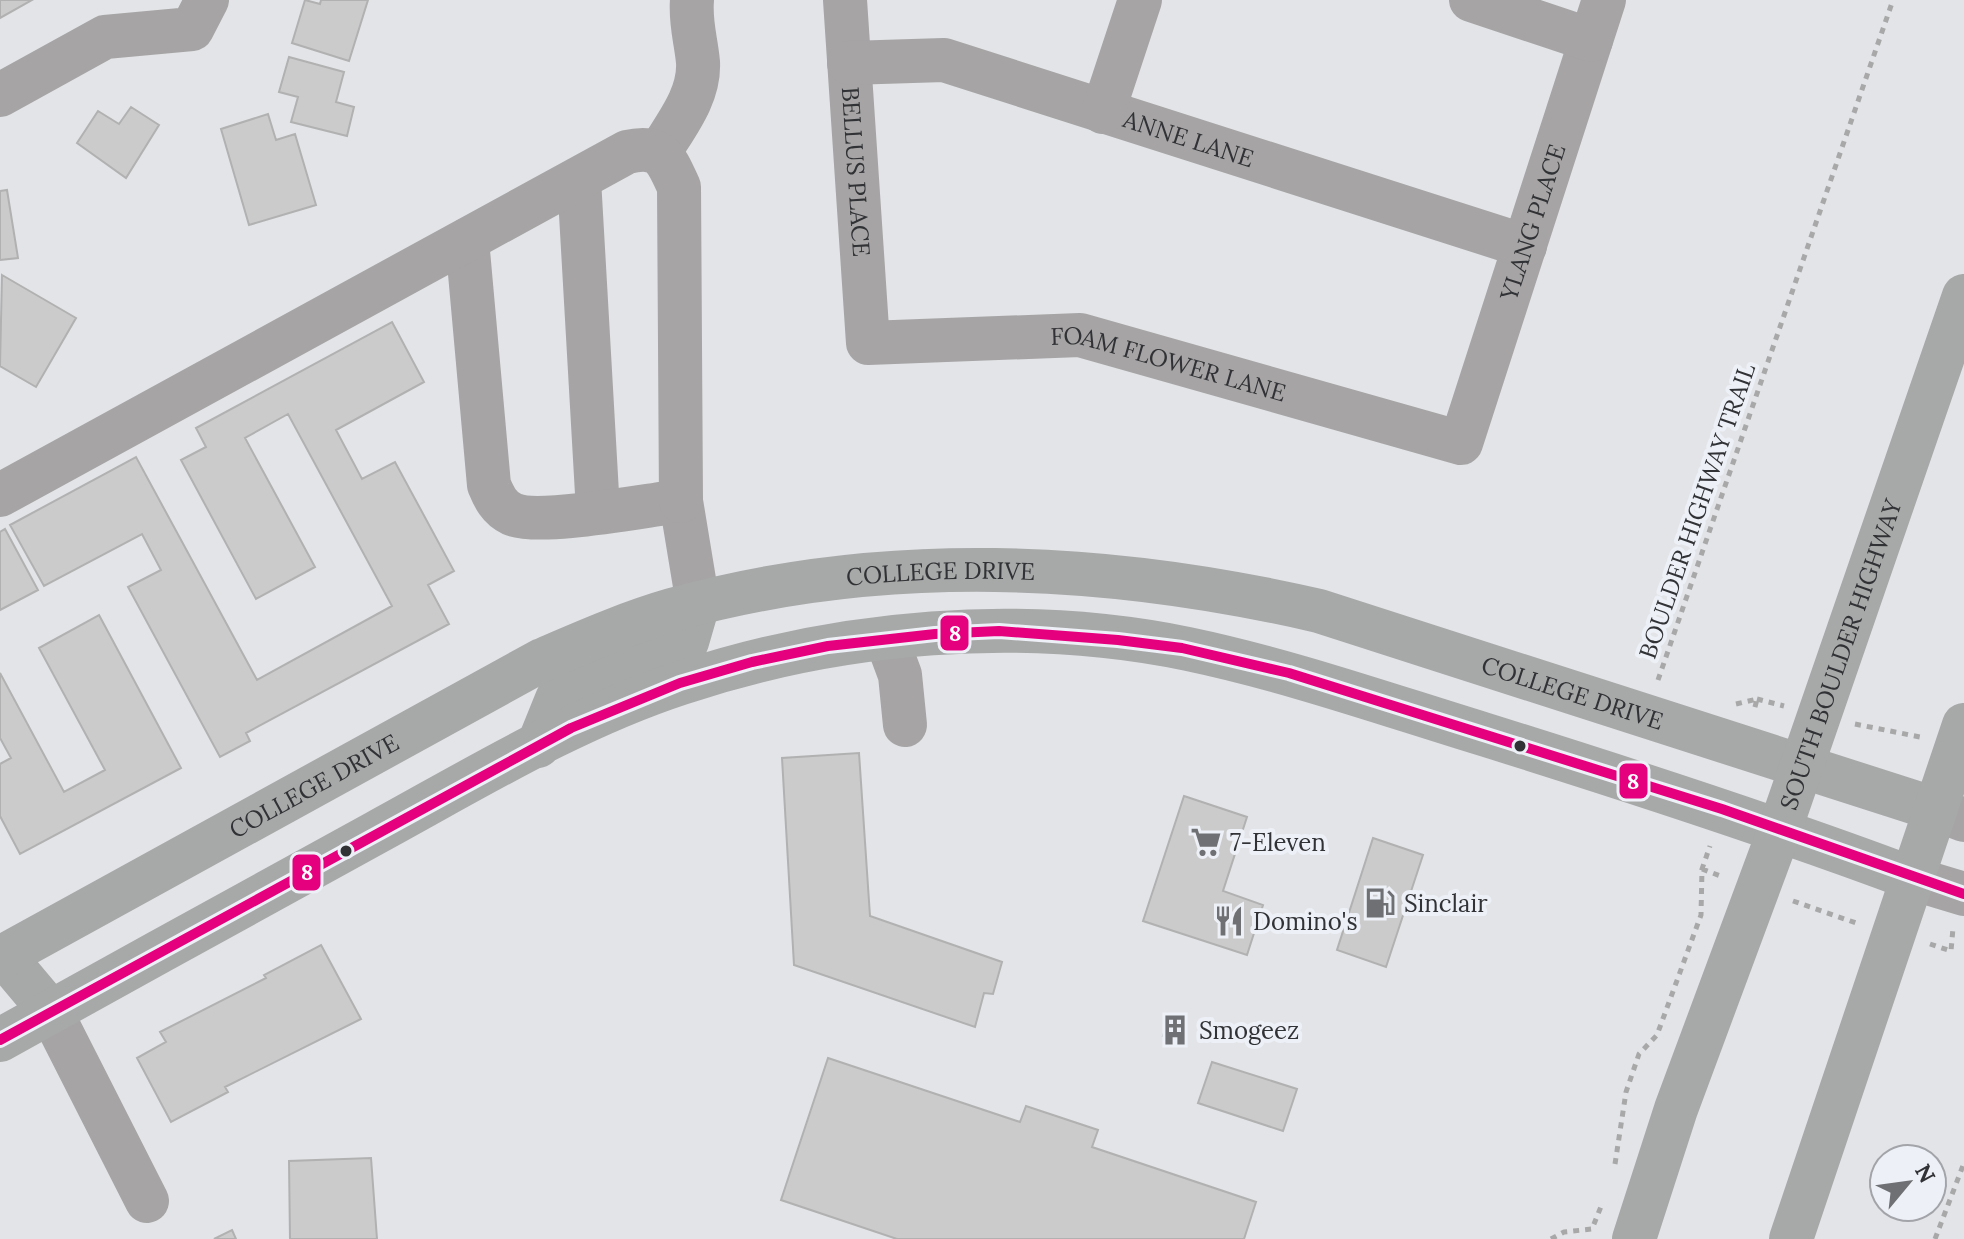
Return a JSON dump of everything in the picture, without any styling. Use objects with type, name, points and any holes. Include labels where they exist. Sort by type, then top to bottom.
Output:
[{"type":"main road","name":"SOUTH BOULDER HIGHWAY","points":[[1634,1239],[1676,1109],[1780,829],[1964,296]]},
{"type":"main road","name":"COLLEGE DRIVE","points":[[1,954],[542,660],[610,632],[698,604],[818,582],[877,576],[992,569],[1048,570],[1153,579],[1240,592],[1319,611],[1949,815]]},
{"type":"main road","points":[[877,576],[887,640]]},
{"type":"main road","points":[[538,746],[557,699],[687,642],[698,604]]},
{"type":"main road","points":[[0,1040],[571,728],[680,683],[828,646],[887,640],[999,631],[1182,648],[1289,673],[1722,809],[1911,878]]},
{"type":"main road","points":[[1791,1239],[1911,878],[1949,815],[1944,732]]},
{"type":"main road","points":[[1,954],[51,1012]]},
{"type":"street","points":[[659,153],[694,94],[698,63],[690,26],[692,0]]},
{"type":"street","name":"BELLUS PLACE","points":[[845,0],[868,343]]},
{"type":"street","points":[[1103,112],[1140,0]]},
{"type":"street","points":[[1471,0],[1598,20]]},
{"type":"street","points":[[0,95],[105,37],[200,14]]},
{"type":"street","name":"YLANG PLACE","points":[[1461,443],[1598,20]]},
{"type":"street","name":"ANNE LANE","points":[[849,63],[944,60],[1525,246]]},
{"type":"street","points":[[0,495],[627,152],[647,148],[659,153],[679,187],[681,501],[698,604]]},
{"type":"street","points":[[579,179],[598,511]]},
{"type":"street","points":[[467,240],[489,485],[498,504],[513,515],[538,518],[681,501]]},
{"type":"street","name":"FOAM FLOWER LANE","points":[[868,343],[1080,335],[1461,443]]},
{"type":"street","points":[[887,640],[900,675],[905,725]]},
{"type":"street","points":[[1911,878],[1964,894]]},
{"type":"street","points":[[51,1012],[147,1201]]},
{"type":"path","name":"BOULDER HIGHWAY TRAIL","points":[[1667,686],[1657,682],[1893,0]]},
{"type":"path","points":[[1730,704],[1757,699],[1742,749]]},
{"type":"path","points":[[1870,727],[1944,732]]},
{"type":"path","points":[[1614,1169],[1626,1092],[1639,1054],[1657,1035],[1701,915],[1702,869],[1722,809]]},
{"type":"path","points":[[1785,897],[1828,915]]},
{"type":"path","points":[[1927,943],[1951,951]]},
{"type":"path","points":[[1935,1239],[1964,1163]]},
{"type":"path","points":[[1551,1239],[1564,1232],[1592,1229],[1605,1195]]},
{"type":"building","points":[[0,0],[32,0],[0,18]]},
{"type":"building","points":[[305,0],[320,4],[321,0],[368,0],[349,61],[292,43]]},
{"type":"building","points":[[289,57],[344,72],[336,102],[354,107],[347,136],[291,122],[298,97],[279,92]]},
{"type":"building","points":[[131,107],[159,125],[126,178],[77,143],[98,111],[119,124]]},
{"type":"building","points":[[268,114],[276,140],[295,134],[316,205],[249,225],[221,129]]},
{"type":"building","points":[[7,190],[18,258],[0,260],[0,191]]},
{"type":"building","points":[[2,275],[76,318],[36,387],[0,366]]},
{"type":"building","points":[[392,322],[424,382],[336,430],[362,479],[395,462],[454,571],[428,585],[449,624],[246,733],[250,741],[220,757],[128,587],[161,570],[142,534],[44,586],[10,525],[136,457],[257,680],[392,606],[288,414],[245,438],[315,567],[256,599],[181,460],[206,447],[196,428]]},
{"type":"building","points":[[5,529],[38,590],[0,610],[0,532]]},
{"type":"building","points":[[99,615],[181,768],[20,854],[0,816],[0,764],[11,758],[0,738],[0,673],[64,792],[105,770],[39,648]]},
{"type":"building","points":[[859,753],[870,916],[1002,962],[993,994],[984,993],[975,1027],[794,965],[782,758]]},
{"type":"building","points":[[1184,796],[1247,817],[1223,891],[1263,905],[1247,955],[1143,921]]},
{"type":"building","name":"Sinclair","points":[[1373,838],[1423,855],[1386,967],[1337,950]]},
{"type":"building","points":[[321,945],[361,1019],[225,1087],[228,1092],[171,1122],[137,1058],[166,1042],[160,1032],[266,978],[264,975]]},
{"type":"building","name":"Smogeez","points":[[1169,1018],[1186,1023],[1180,1042],[1163,1036]]},
{"type":"building","points":[[828,1058],[1020,1122],[1026,1106],[1098,1130],[1092,1147],[1256,1202],[1244,1239],[897,1239],[781,1200]]},
{"type":"building","points":[[1212,1062],[1297,1089],[1283,1131],[1198,1103]]},
{"type":"building","points":[[371,1158],[377,1239],[290,1239],[289,1161]]},
{"type":"building","points":[[232,1230],[236,1239],[214,1239]]},
{"type":"transit line","name":"8","points":[[0,1040],[571,728],[680,683],[752,662],[828,646],[935,634],[999,631],[1118,640],[1182,648],[1289,673],[1722,809],[1964,894]]},
{"type":"place","name":"7-Eleven","points":[[1206,842]]},
{"type":"place","name":"Sinclair","points":[[1380,903]]},
{"type":"place","name":"Domino's","points":[[1229,921]]},
{"type":"place","name":"Smogeez","points":[[1175,1030]]}]
